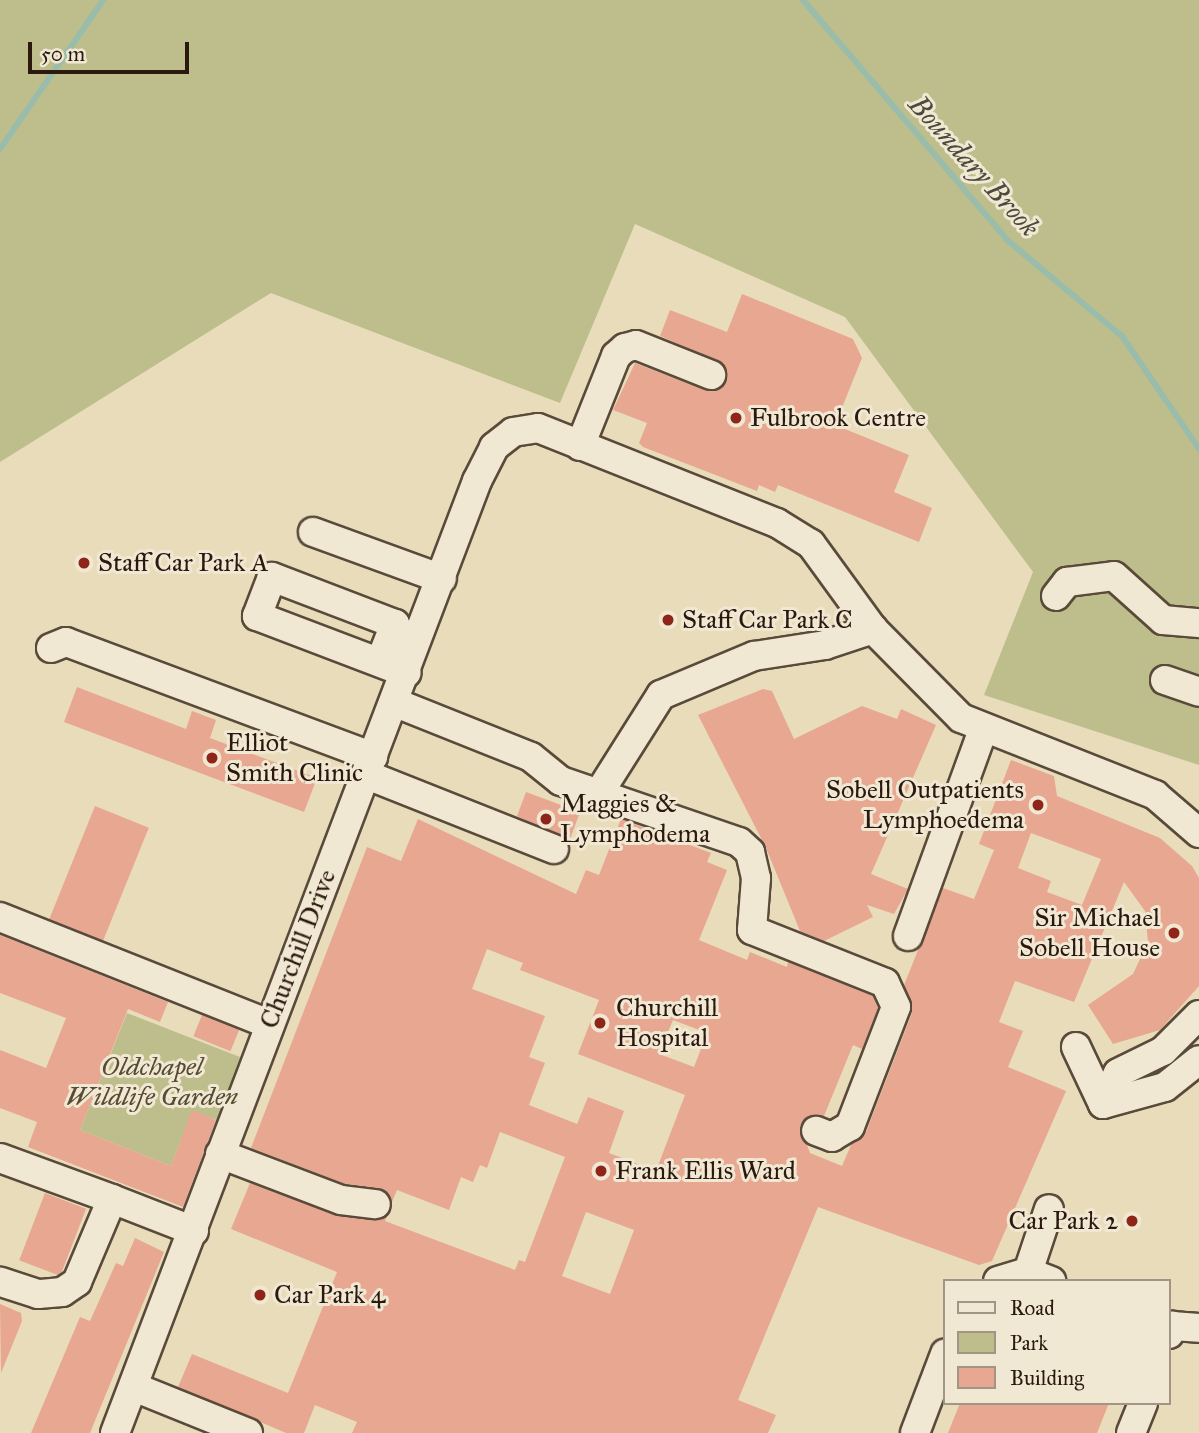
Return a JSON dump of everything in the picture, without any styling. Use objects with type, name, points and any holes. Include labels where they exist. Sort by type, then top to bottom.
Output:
[{"type":"street","points":[[580,446],[616,356],[625,348],[636,345],[711,375]]},
{"type":"street","name":"Churchill Drive","points":[[115,1433],[134,1387],[173,1314],[198,1242],[220,1154],[494,447],[513,432],[538,428],[777,523],[811,544],[873,629],[961,718],[983,730],[1155,795],[1199,833]]},
{"type":"street","points":[[313,532],[442,579]]},
{"type":"street","points":[[1056,596],[1067,582],[1114,576],[1163,620],[1199,623]]},
{"type":"street","points":[[599,793],[661,695],[754,656],[825,645],[873,629]]},
{"type":"street","points":[[51,648],[65,642],[370,766],[554,849]]},
{"type":"street","points":[[380,662],[407,673]]},
{"type":"street","points":[[1165,680],[1199,692]]},
{"type":"street","points":[[396,703],[531,757],[561,781],[739,842],[750,852],[756,878],[752,930],[885,983],[896,1007],[850,1126],[832,1137],[816,1131]]},
{"type":"street","points":[[908,936],[983,730]]},
{"type":"street","points":[[0,917],[269,1024]]},
{"type":"street","points":[[1104,1104],[1118,1073],[1163,1051],[1199,1015]]},
{"type":"street","points":[[1076,1046],[1104,1104]]},
{"type":"street","points":[[1104,1104],[1165,1087],[1199,1060]]},
{"type":"street","points":[[220,1154],[341,1199],[376,1204]]},
{"type":"street","points":[[0,1158],[112,1199],[198,1242]]},
{"type":"street","points":[[0,1282],[38,1294],[62,1292],[77,1282],[112,1199]]},
{"type":"street","points":[[1017,1279],[1049,1209]]},
{"type":"street","points":[[1177,1328],[1199,1336]]},
{"type":"street","points":[[915,1433],[944,1357]]},
{"type":"street","points":[[134,1387],[246,1433]]},
{"type":"street","points":[[1132,1433],[1142,1405]]},
{"type":"green space","points":[[0,0],[1199,0],[1199,765],[984,695],[1033,572],[845,317],[635,224],[560,403],[271,293],[0,462]]},
{"type":"green space","name":"Oldchapel Wildlife Garden","points":[[127,1013],[240,1057],[217,1120],[192,1111],[171,1166],[80,1130]]},
{"type":"building","name":"Fulbrook Centre","points":[[742,294],[853,339],[862,358],[835,425],[909,455],[894,492],[932,508],[919,542],[778,485],[775,492],[759,485],[757,491],[643,447],[639,443],[647,423],[613,410],[635,363],[705,390],[722,388],[724,364],[660,336],[670,310],[727,332]]},
{"type":"building","name":"Elliot Smith Clinic","points":[[77,687],[186,729],[192,711],[216,720],[210,738],[317,778],[304,812],[64,722]]},
{"type":"building","points":[[763,689],[772,691],[794,739],[862,706],[897,719],[901,709],[936,725],[871,874],[908,889],[894,914],[867,905],[873,917],[824,941],[800,931],[766,848],[698,715]]},
{"type":"building","name":"Churchill Hospital","points":[[1011,760],[1054,776],[1057,796],[1160,838],[1192,866],[1199,878],[1199,986],[1160,1030],[1113,1044],[1088,1005],[1133,974],[1148,942],[1145,911],[1124,882],[1074,1002],[1015,981],[999,1022],[1023,1031],[1008,1067],[1066,1091],[992,1261],[979,1265],[818,1207],[738,1400],[776,1415],[768,1433],[352,1433],[357,1422],[315,1405],[304,1433],[286,1433],[178,1387],[192,1354],[288,1393],[337,1272],[231,1229],[250,1183],[339,1216],[387,1216],[385,1221],[515,1270],[519,1260],[525,1262],[565,1157],[500,1132],[487,1168],[480,1165],[473,1182],[461,1177],[449,1210],[397,1190],[392,1202],[379,1188],[345,1184],[251,1148],[367,847],[401,861],[418,819],[576,894],[586,870],[599,875],[621,819],[711,853],[707,862],[727,870],[699,940],[747,960],[750,952],[787,967],[788,962],[873,996],[878,1008],[862,1049],[853,1045],[824,1116],[813,1115],[800,1126],[810,1153],[842,1166],[851,1145],[866,1132],[912,1013],[904,985],[943,888],[974,899],[994,850],[979,844]],"holes":[[[1031,833],[1101,859],[1082,905],[1047,892],[1051,881],[1018,868]],[[487,949],[523,963],[520,970],[599,1000],[578,1054],[685,1095],[656,1171],[609,1153],[624,1111],[588,1097],[577,1124],[529,1105],[545,1063],[529,1057],[545,1016],[472,989]],[[673,1020],[707,1033],[694,1067],[659,1054]],[[586,1212],[634,1230],[610,1294],[562,1276]]]},
{"type":"building","name":"Maggies & Lymphodema","points":[[526,792],[580,812],[569,842],[517,816]]},
{"type":"building","points":[[95,806],[149,828],[103,941],[49,919]]},
{"type":"building","points":[[0,935],[168,1002],[160,1022],[128,1009],[80,1130],[171,1166],[192,1110],[216,1120],[183,1207],[28,1147],[37,1122],[0,1108],[0,1050],[46,1068],[66,1018],[0,993]]},
{"type":"building","points":[[202,1015],[239,1030],[230,1051],[193,1036]]},
{"type":"building","points":[[45,1193],[86,1209],[60,1276],[19,1260]]},
{"type":"building","points":[[135,1238],[164,1252],[90,1433],[31,1433],[80,1317],[90,1321],[116,1263],[123,1266]]},
{"type":"building","points":[[0,1304],[21,1313],[22,1321],[1,1373]]},
{"type":"building","points":[[959,1405],[1108,1405],[1097,1433],[948,1433]]},
{"type":"waterway","points":[[0,149],[103,0]]},
{"type":"waterway","name":"Boundary Brook","points":[[803,0],[1007,240],[1122,336],[1199,449]]},
{"type":"place","name":"Fulbrook Centre","points":[[736,418]]},
{"type":"place","name":"Staff Car Park A","points":[[84,563]]},
{"type":"place","name":"Staff Car Park C","points":[[668,620]]},
{"type":"place","name":"Elliot Smith Clinic","points":[[212,758]]},
{"type":"place","name":"Sobell Outpatients Lymphoedema","points":[[1038,805]]},
{"type":"place","name":"Maggies & Lymphodema","points":[[546,819]]},
{"type":"place","name":"Sir Michael Sobell House","points":[[1174,933]]},
{"type":"place","name":"Churchill Hospital","points":[[600,1023]]},
{"type":"place","name":"Frank Ellis Ward","points":[[601,1171]]},
{"type":"place","name":"Car Park 2","points":[[1132,1221]]},
{"type":"place","name":"Car Park 4","points":[[260,1295]]}]
